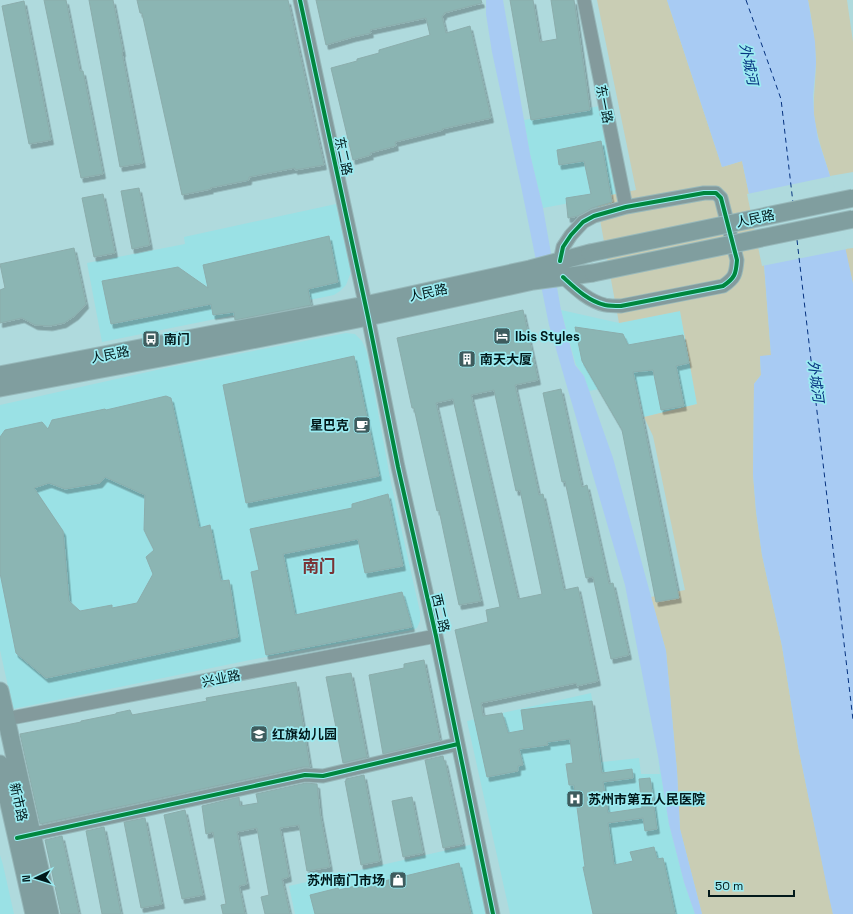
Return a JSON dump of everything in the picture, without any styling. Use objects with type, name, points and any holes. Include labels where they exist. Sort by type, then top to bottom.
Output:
[{"type":"main road","name":"人民路","points":[[0,388],[166,357],[366,311],[561,269],[590,253],[853,198]]},
{"type":"main road","name":"人民路","points":[[561,269],[593,273],[853,219]]},
{"type":"main road","name":"人民路","points":[[0,375],[366,311]]},
{"type":"main road","name":"新市路","points":[[0,691],[24,836],[34,914]]},
{"type":"main road","name":"新市路","points":[[0,764],[50,914]]},
{"type":"street","name":"东二路","points":[[300,0],[366,311]]},
{"type":"street","name":"东一路","points":[[584,0],[626,207]]},
{"type":"street","points":[[704,193],[716,193],[721,198],[737,260],[736,271],[732,280],[723,286],[621,306],[605,305],[593,300],[578,290],[561,269],[562,247],[583,222],[594,216],[626,207],[704,193]]},
{"type":"street","name":"西二路","points":[[366,311],[398,467],[436,636],[493,914]]},
{"type":"street","name":"兴业路","points":[[6,720],[436,636]]},
{"type":"street","points":[[24,836],[305,775],[323,776],[458,744]]},
{"type":"shaded area","points":[[600,106],[617,194],[543,208],[530,154],[524,120]]},
{"type":"shaded area","points":[[336,204],[351,272],[346,285],[334,295],[102,342],[87,263],[185,244],[184,237]]},
{"type":"shaded area","points":[[561,310],[619,323],[680,311],[697,404],[644,417],[636,381],[589,391],[584,376],[576,365]]},
{"type":"shaded area","points":[[346,333],[355,334],[362,341],[367,352],[391,483],[420,612],[420,621],[417,628],[250,660],[13,709],[0,650],[0,405],[170,367]]},
{"type":"shaded area","name":"苏州市第五人民医院","points":[[591,693],[602,762],[639,758],[641,774],[660,774],[658,756],[669,824],[684,882],[695,914],[510,914],[467,721]]},
{"type":"shaded area","name":"苏州南门市场","points":[[474,844],[488,914],[295,914],[289,886]]},
{"type":"shaded area","points":[[0,855],[3,865],[14,914],[0,914]]},
{"type":"green space","points":[[597,0],[667,0],[722,167],[742,161],[764,265],[771,355],[760,357],[761,375],[754,384],[753,474],[756,511],[762,555],[782,646],[798,746],[833,914],[702,914],[680,829],[677,771],[666,651],[651,597],[685,590],[653,436],[644,417],[697,404],[680,311],[619,323],[596,198],[636,190]]},
{"type":"green space","points":[[808,0],[847,0],[853,42],[853,172],[830,176],[818,138],[814,114],[816,53]]},
{"type":"green space","points":[[853,248],[853,284],[845,249]]},
{"type":"water","points":[[486,0],[503,0],[530,154],[543,208],[561,310],[575,365],[584,376],[613,458],[666,651],[677,771],[680,829],[702,914],[695,914],[684,882],[669,824],[658,756],[625,585],[549,325],[492,52],[486,14]]},
{"type":"water","name":"外城河","points":[[667,0],[808,0],[815,42],[816,63],[813,96],[814,115],[818,139],[830,176],[853,284],[853,914],[833,914],[798,746],[782,646],[762,555],[753,474],[754,384],[761,375],[760,356],[771,355],[764,264],[742,161],[722,167]]},
{"type":"pier","points":[[832,176],[847,249],[762,266],[747,194]]},
{"type":"building","points":[[44,0],[66,0],[80,71],[83,71],[103,174],[81,178]]},
{"type":"building","points":[[89,0],[113,0],[143,163],[120,167]]},
{"type":"building","points":[[137,0],[288,0],[324,165],[295,170],[295,168],[249,177],[249,180],[182,195],[142,13],[140,13]]},
{"type":"building","points":[[316,0],[481,0],[482,3],[444,13],[442,16],[446,33],[470,26],[491,118],[442,129],[443,130],[395,142],[396,146],[370,153],[371,155],[353,160],[331,68],[379,53],[379,50],[430,35],[426,18],[370,30],[371,33],[326,45]]},
{"type":"building","points":[[510,0],[533,0],[540,42],[557,39],[551,0],[574,0],[590,110],[531,120]]},
{"type":"building","points":[[24,1],[51,140],[29,144],[2,6]]},
{"type":"building","points":[[601,141],[612,202],[592,208],[578,216],[568,218],[566,198],[591,194],[584,161],[559,165],[557,150]]},
{"type":"building","points":[[139,188],[150,245],[132,249],[121,191]]},
{"type":"building","points":[[103,194],[115,253],[94,257],[82,198]]},
{"type":"building","points":[[329,236],[338,282],[308,289],[311,305],[235,320],[234,312],[213,315],[211,304],[111,324],[102,281],[178,267],[208,288],[203,265]]},
{"type":"building","points":[[74,248],[86,304],[76,315],[64,323],[50,326],[35,325],[22,318],[0,323],[0,290],[5,288],[0,264]]},
{"type":"building","points":[[523,310],[538,380],[515,385],[539,495],[543,494],[564,590],[578,587],[598,681],[577,686],[576,683],[481,703],[483,716],[502,713],[508,733],[524,730],[521,710],[592,701],[602,773],[632,769],[633,778],[603,782],[608,813],[642,808],[639,779],[650,778],[657,829],[645,831],[643,818],[608,823],[614,865],[633,861],[630,852],[654,847],[657,859],[663,858],[675,914],[593,914],[583,867],[585,867],[574,785],[569,785],[566,764],[573,763],[570,739],[547,742],[548,745],[519,749],[523,765],[518,766],[518,771],[487,777],[455,630],[488,622],[486,610],[500,607],[453,399],[436,403],[481,601],[459,605],[439,510],[437,511],[397,338]],"holes":[[[494,390],[516,491],[520,490],[542,594],[518,599],[471,395]]]},
{"type":"building","points":[[575,327],[623,334],[628,345],[683,335],[689,363],[676,366],[684,406],[661,410],[653,370],[633,372],[679,598],[656,602],[622,430],[582,361]]},
{"type":"building","points":[[354,356],[379,476],[246,503],[223,385]]},
{"type":"building","points":[[561,389],[582,487],[587,485],[609,584],[613,583],[629,655],[611,659],[593,577],[586,578],[565,481],[562,482],[543,393]]},
{"type":"building","points":[[166,396],[171,398],[199,528],[210,525],[221,581],[229,580],[238,637],[46,678],[16,653],[0,573],[0,437],[5,430],[42,422],[48,429],[52,420],[106,410]],"holes":[[[105,477],[145,495],[144,530],[154,550],[146,557],[153,574],[137,603],[112,608],[112,605],[80,611],[69,601],[63,531],[34,488],[49,483],[65,489],[100,483]]]},
{"type":"building","points":[[388,494],[403,566],[365,573],[358,539],[283,554],[295,615],[402,592],[412,627],[266,655],[251,572],[259,570],[250,529],[352,508],[352,504]]},
{"type":"building","points":[[424,660],[440,740],[383,754],[369,675],[404,668],[404,664]]},
{"type":"building","points":[[351,673],[367,757],[343,763],[326,677]]},
{"type":"building","points":[[296,682],[310,767],[303,767],[40,824],[20,734],[81,722],[130,710],[132,715],[207,701],[206,698]]},
{"type":"building","points":[[443,756],[463,844],[443,848],[425,760]]},
{"type":"building","points":[[364,775],[380,861],[361,865],[345,781],[346,779]]},
{"type":"building","points":[[306,783],[317,784],[320,813],[330,867],[307,871],[299,825],[280,828],[289,877],[282,879],[290,914],[265,914],[261,897],[269,895],[257,828],[237,832],[247,884],[239,886],[245,914],[223,914],[221,905],[226,904],[213,832],[206,834],[202,806],[239,797],[240,806],[258,803],[256,794]]},
{"type":"building","points":[[412,797],[423,853],[403,857],[392,801]]},
{"type":"building","points":[[185,810],[203,895],[182,899],[164,815]]},
{"type":"building","points":[[145,818],[162,904],[141,908],[124,822]]},
{"type":"building","points":[[104,827],[121,914],[102,914],[86,831]]},
{"type":"building","points":[[62,836],[79,914],[61,914],[45,840]]},
{"type":"building","points":[[459,863],[471,914],[315,914],[310,895],[338,888],[339,890],[379,880],[380,882]]},
{"type":"ferry route","points":[[746,0],[781,99],[793,203]]},
{"type":"ferry route","points":[[797,240],[853,720]]},
{"type":"cycle path","points":[[300,0],[368,317],[398,467],[436,636],[493,914]]},
{"type":"cycle path","points":[[560,261],[563,247],[571,235],[583,222],[594,216],[626,207],[704,193],[716,193],[721,198],[737,260],[734,275],[730,281],[723,286],[621,306],[611,306],[599,303],[582,294],[563,277]]},
{"type":"cycle path","points":[[17,838],[305,775],[323,776],[458,744]]},
{"type":"place","name":"Ibis Styles","points":[[502,336]]},
{"type":"place","name":"南门","points":[[151,339]]},
{"type":"place","name":"南天大厦","points":[[467,359]]},
{"type":"place","name":"星巴克","points":[[362,425]]},
{"type":"place","name":"红旗幼儿园","points":[[259,734]]},
{"type":"place","name":"苏州市第五人民医院","points":[[575,799]]},
{"type":"place","name":"苏州南门市场","points":[[398,880]]},
{"type":"district","name":"南门","points":[[319,566]]}]
